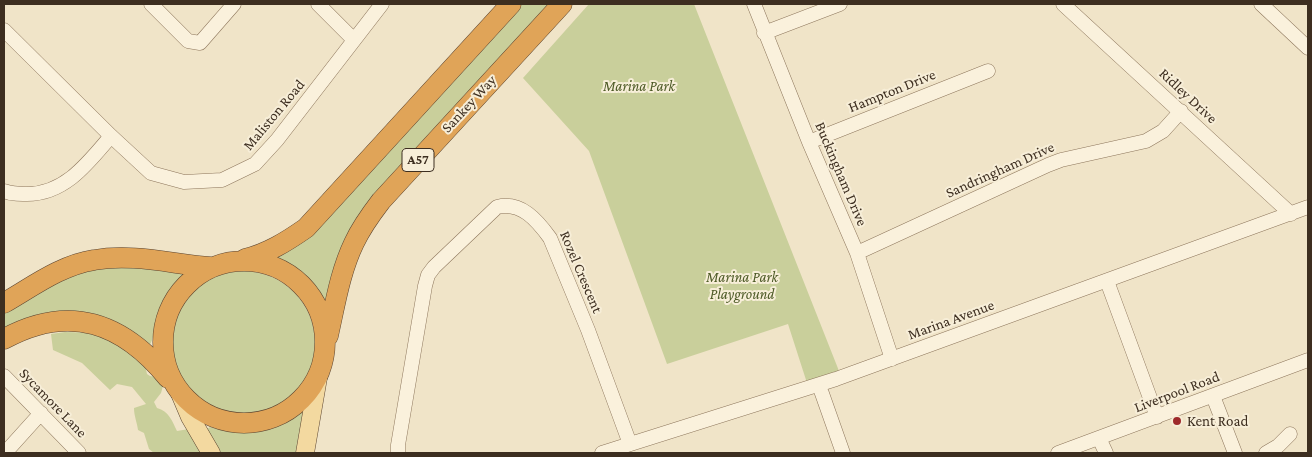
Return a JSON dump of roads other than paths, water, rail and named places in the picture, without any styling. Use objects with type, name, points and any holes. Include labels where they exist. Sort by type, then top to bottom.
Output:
[{"type":"highway","name":"A57","points":[[178,389],[168,372],[162,349],[164,325],[173,302],[188,282],[210,268],[261,255],[306,228],[511,4]]},
{"type":"highway","name":"Sankey Way","points":[[325,346],[347,259],[366,221],[393,187],[562,4]]},
{"type":"highway","name":"A57","points":[[4,303],[48,277],[93,260],[119,257],[210,268]]},
{"type":"highway","name":"A57","points":[[4,339],[29,328],[49,323],[76,320],[105,327],[130,341],[147,354],[196,408],[217,419],[240,423],[265,420],[287,411],[306,394],[319,372],[325,346],[324,326],[318,308],[304,287],[285,271],[262,262],[237,260]]},
{"type":"main road","points":[[305,453],[319,372]]},
{"type":"main road","points":[[178,389],[190,416],[211,453]]},
{"type":"street","points":[[151,4],[188,41],[200,43],[234,4]]},
{"type":"street","points":[[318,4],[354,40]]},
{"type":"street","name":"Maliston Road","points":[[4,30],[151,173],[184,182],[222,180],[255,164],[278,140],[382,4]]},
{"type":"street","name":"Buckingham Drive","points":[[754,4],[809,142],[857,253],[892,359]]},
{"type":"street","points":[[764,33],[840,4]]},
{"type":"street","name":"Ridley Drive","points":[[1063,4],[1291,214]]},
{"type":"street","points":[[1261,4],[1308,48]]},
{"type":"street","name":"Hampton Drive","points":[[809,142],[988,71]]},
{"type":"street","name":"Sandringham Drive","points":[[857,253],[1048,165],[1061,160],[1146,141],[1163,131],[1180,111]]},
{"type":"street","points":[[4,190],[11,193],[30,194],[47,191],[61,185],[76,174],[111,136]]},
{"type":"street","name":"Rozel Crescent","points":[[398,453],[399,436],[428,275],[497,207],[507,204],[517,207],[530,215],[550,238],[588,330],[630,444]]},
{"type":"street","name":"Marina Avenue","points":[[602,453],[819,385],[1308,207]]},
{"type":"street","points":[[1107,281],[1157,417]]},
{"type":"street","name":"Liverpool Road","points":[[1058,453],[1308,360]]},
{"type":"street","name":"Sycamore Lane","points":[[4,376],[79,453]]},
{"type":"street","points":[[819,385],[843,453]]},
{"type":"street","points":[[1212,396],[1235,453]]},
{"type":"street","points":[[6,453],[41,413]]},
{"type":"street","points":[[1266,453],[1278,446],[1290,434]]},
{"type":"street","points":[[1100,438],[1106,453]]},
{"type":"place","name":"Kent Road","points":[[1177,421]]},
{"type":"park label","name":"Marina Park","points":[[639,86]]},
{"type":"park label","name":"Marina Park Playground","points":[[742,286]]}]
